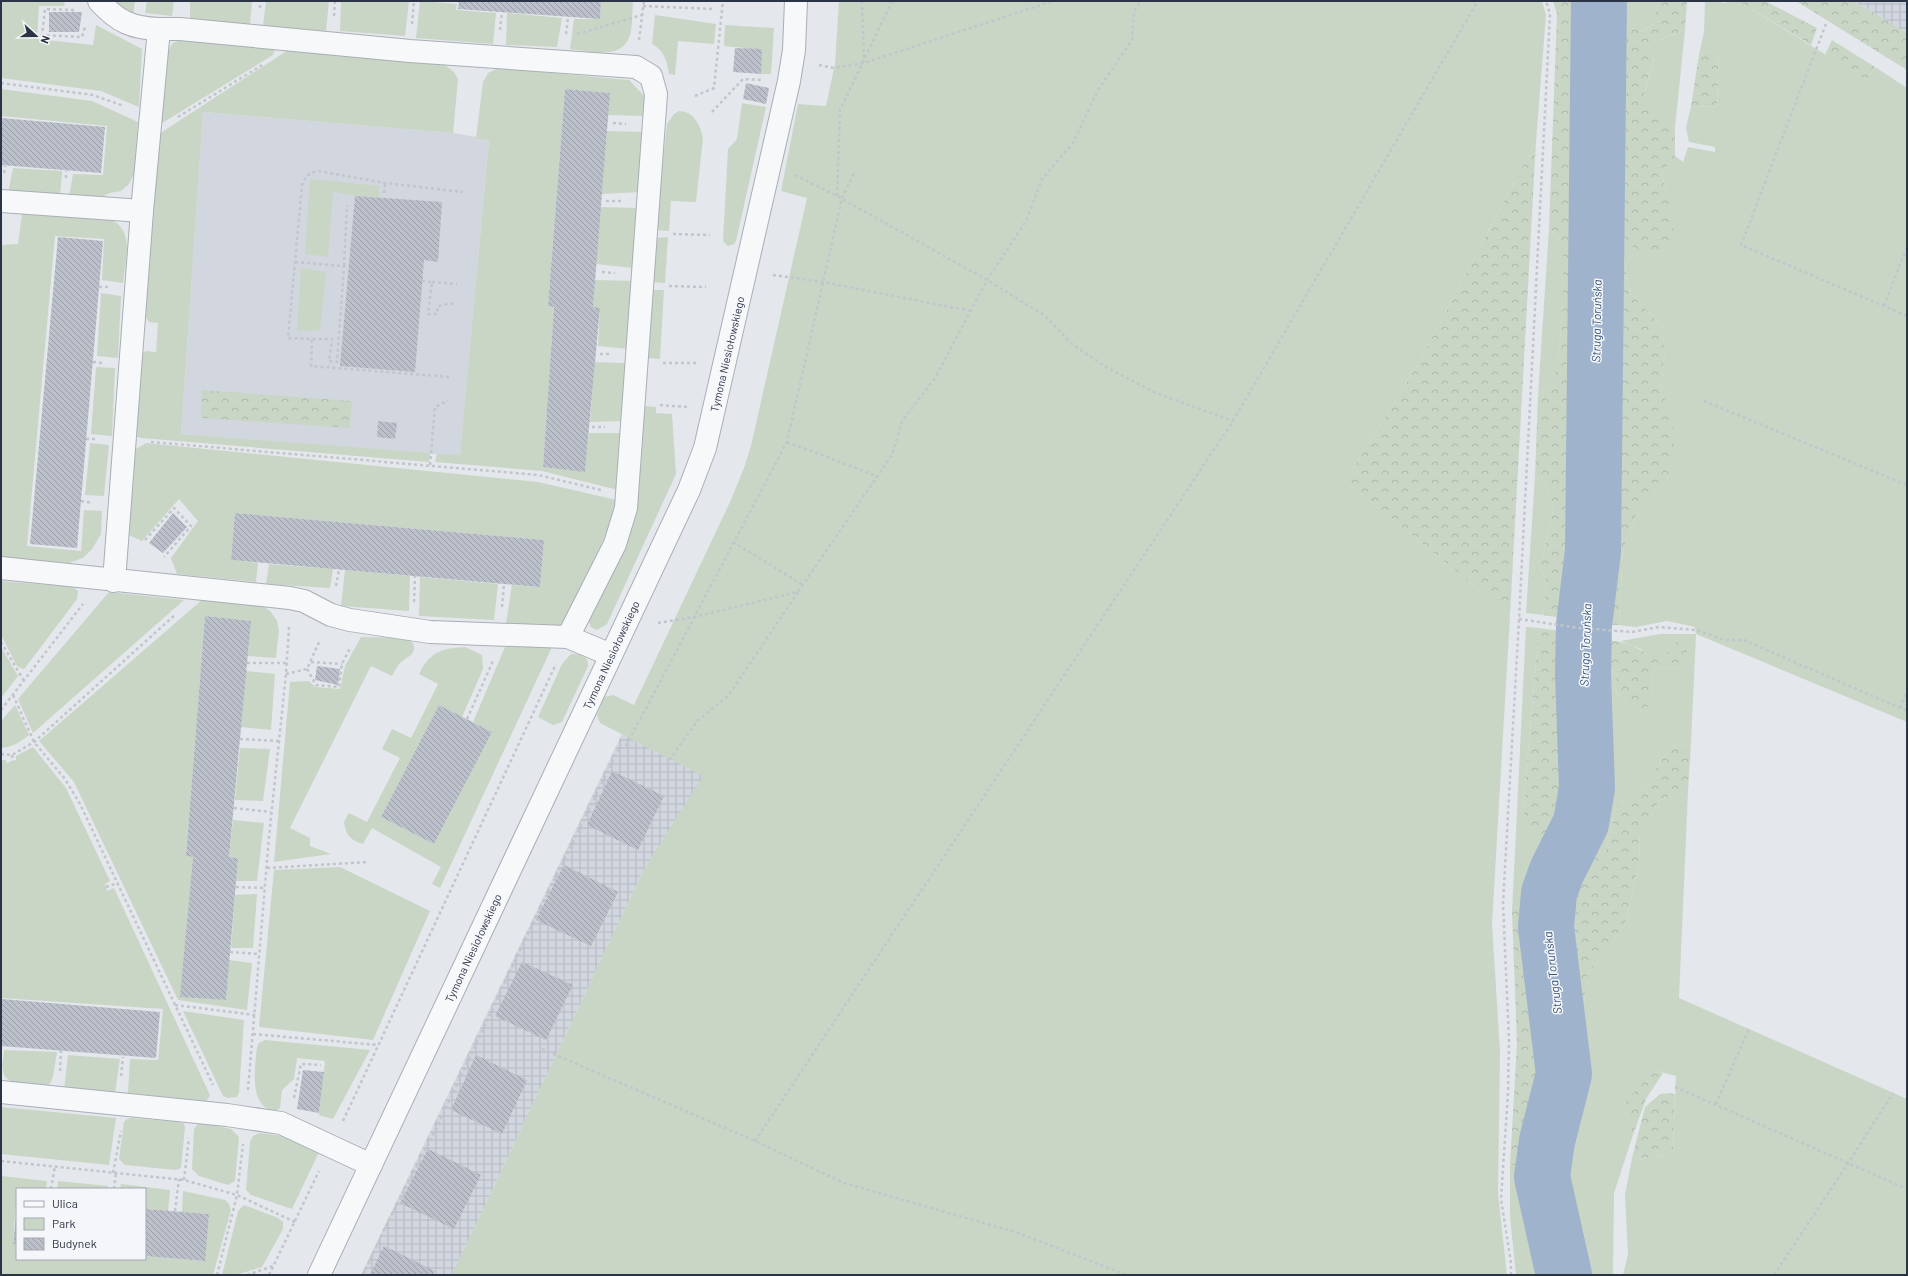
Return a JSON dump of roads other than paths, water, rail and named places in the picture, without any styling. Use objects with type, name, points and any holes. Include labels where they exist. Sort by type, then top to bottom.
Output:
[{"type":"street","name":"Tymona Niesiołowskiego","points":[[319,1275],[689,490],[705,448],[791,71],[796,1]]},
{"type":"street","points":[[96,4],[120,20],[140,28],[203,31],[300,42],[636,67],[651,76],[656,94],[627,496],[621,528],[615,544],[568,637]]},
{"type":"street","points":[[110,578],[124,440],[142,211],[159,29]]},
{"type":"street","points":[[1,201],[142,211]]},
{"type":"street","points":[[1,568],[110,578],[142,584],[290,598],[304,601],[331,616],[430,632],[568,637],[611,655]]},
{"type":"street","points":[[1,1092],[236,1116],[280,1123],[371,1165]]},
{"type":"waterway","name":"Struga Toruńska","points":[[1564,1275],[1542,1177],[1547,1141],[1564,1074],[1546,927],[1549,893],[1557,871],[1581,823],[1587,788],[1583,674],[1584,625],[1593,551],[1599,1]]}]
